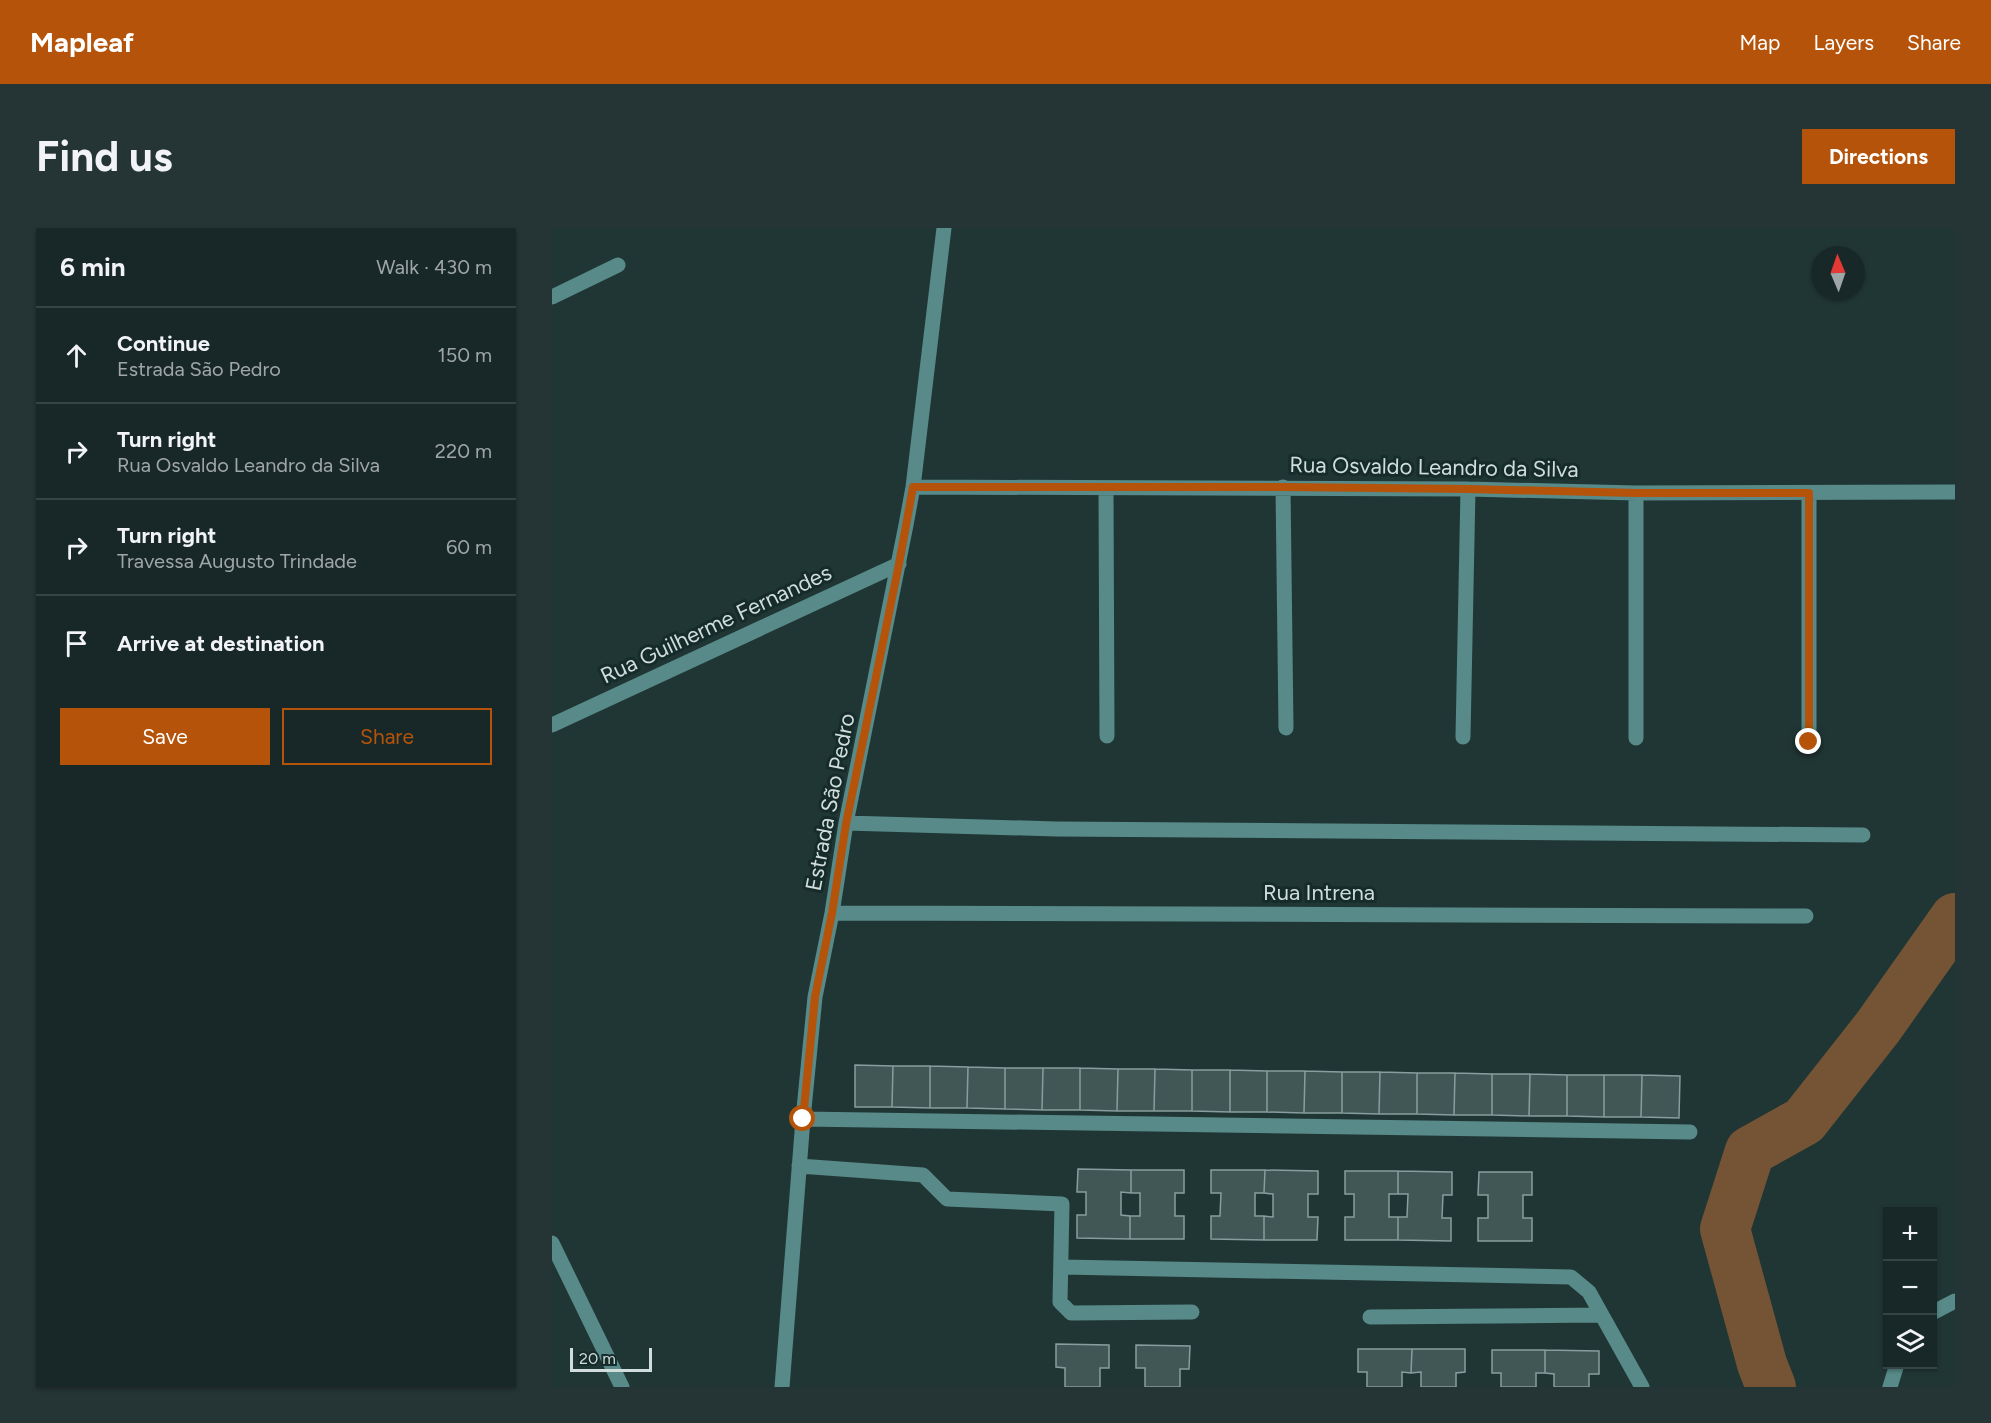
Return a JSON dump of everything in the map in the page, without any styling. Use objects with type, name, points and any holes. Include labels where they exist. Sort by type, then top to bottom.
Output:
[{"type":"street","name":"Estrada São Pedro","points":[[782,1387],[815,997],[832,913],[846,824],[913,487],[944,228]]},
{"type":"street","points":[[552,297],[618,265]]},
{"type":"street","name":"Rua Osvaldo Leandro da Silva","points":[[913,487],[1283,487],[1636,493],[1955,492]]},
{"type":"street","points":[[1283,487],[1286,728]]},
{"type":"street","points":[[1106,488],[1107,736]]},
{"type":"street","points":[[1463,736],[1468,489]]},
{"type":"street","points":[[1636,493],[1636,738]]},
{"type":"street","points":[[1809,493],[1809,742]]},
{"type":"street","name":"Rua Guilherme Fernandes","points":[[552,725],[899,564]]},
{"type":"street","points":[[846,824],[1068,829],[1863,834]]},
{"type":"street","name":"Rua Intrena","points":[[832,913],[1806,916]]},
{"type":"street","points":[[803,1119],[1690,1132]]},
{"type":"street","points":[[799,1166],[923,1175],[947,1199],[1062,1204],[1060,1302],[1071,1312],[1192,1312]]},
{"type":"street","points":[[552,1243],[622,1387]]},
{"type":"street","points":[[1062,1267],[1571,1277],[1588,1292],[1642,1387]]},
{"type":"street","points":[[1937,1310],[1955,1301]]},
{"type":"street","points":[[1370,1317],[1602,1315]]},
{"type":"street","points":[[1890,1387],[1896,1369]]},
{"type":"building","points":[[855,1065],[893,1066],[892,1107],[855,1107]]},
{"type":"building","points":[[893,1066],[930,1066],[930,1108],[892,1107]]},
{"type":"building","points":[[930,1066],[968,1067],[967,1108],[930,1108]]},
{"type":"building","points":[[968,1067],[1005,1068],[1005,1109],[967,1108]]},
{"type":"building","points":[[1005,1068],[1043,1068],[1042,1110],[1005,1109]]},
{"type":"building","points":[[1043,1068],[1080,1068],[1080,1110],[1042,1110]]},
{"type":"building","points":[[1080,1068],[1118,1069],[1117,1111],[1080,1110]]},
{"type":"building","points":[[1118,1069],[1155,1069],[1154,1111],[1117,1111]]},
{"type":"building","points":[[1155,1069],[1192,1070],[1192,1111],[1154,1111]]},
{"type":"building","points":[[1192,1070],[1230,1070],[1230,1112],[1192,1111]]},
{"type":"building","points":[[1230,1070],[1267,1071],[1267,1112],[1230,1112]]},
{"type":"building","points":[[1267,1071],[1305,1071],[1304,1113],[1267,1112]]},
{"type":"building","points":[[1305,1071],[1342,1072],[1342,1113],[1304,1113]]},
{"type":"building","points":[[1342,1072],[1380,1072],[1379,1114],[1342,1113]]},
{"type":"building","points":[[1380,1072],[1417,1073],[1417,1114],[1379,1114]]},
{"type":"building","points":[[1417,1073],[1455,1073],[1454,1115],[1417,1114]]},
{"type":"building","points":[[1455,1073],[1492,1074],[1492,1115],[1454,1115]]},
{"type":"building","points":[[1492,1074],[1530,1074],[1529,1116],[1492,1115]]},
{"type":"building","points":[[1530,1074],[1567,1075],[1567,1116],[1529,1116]]},
{"type":"building","points":[[1567,1075],[1604,1075],[1604,1117],[1567,1116]]},
{"type":"building","points":[[1604,1075],[1642,1075],[1641,1117],[1604,1117]]},
{"type":"building","points":[[1642,1075],[1680,1076],[1679,1118],[1641,1117]]},
{"type":"building","points":[[1078,1169],[1131,1170],[1131,1193],[1121,1192],[1121,1215],[1130,1216],[1130,1239],[1077,1238],[1077,1215],[1086,1215],[1086,1192],[1077,1192]]},
{"type":"building","points":[[1131,1170],[1184,1170],[1184,1193],[1175,1193],[1175,1216],[1184,1216],[1184,1239],[1130,1239],[1130,1216],[1140,1216],[1140,1193],[1131,1193]]},
{"type":"building","points":[[1211,1170],[1265,1170],[1264,1193],[1255,1193],[1255,1216],[1264,1216],[1264,1240],[1211,1239],[1211,1216],[1220,1216],[1221,1193],[1211,1193]]},
{"type":"building","points":[[1265,1170],[1318,1171],[1318,1194],[1308,1194],[1308,1217],[1318,1217],[1317,1240],[1264,1240],[1264,1216],[1273,1217],[1273,1194],[1264,1193]]},
{"type":"building","points":[[1345,1171],[1398,1171],[1398,1194],[1389,1194],[1389,1217],[1398,1217],[1398,1240],[1345,1240],[1345,1217],[1354,1217],[1354,1194],[1345,1194]]},
{"type":"building","points":[[1398,1171],[1452,1172],[1452,1195],[1443,1195],[1442,1218],[1451,1218],[1451,1241],[1398,1240],[1398,1217],[1407,1217],[1408,1194],[1398,1194]]},
{"type":"building","points":[[1479,1172],[1532,1172],[1532,1195],[1523,1195],[1523,1218],[1532,1218],[1532,1241],[1478,1241],[1478,1218],[1488,1218],[1488,1195],[1478,1195]]},
{"type":"building","points":[[1056,1344],[1109,1345],[1109,1368],[1100,1368],[1100,1387],[1065,1387],[1065,1368],[1056,1367]]},
{"type":"building","points":[[1136,1345],[1190,1346],[1189,1369],[1180,1369],[1180,1387],[1145,1387],[1145,1368],[1136,1368]]},
{"type":"building","points":[[1358,1349],[1412,1349],[1411,1373],[1402,1372],[1402,1387],[1367,1387],[1367,1372],[1358,1372]]},
{"type":"building","points":[[1412,1349],[1465,1349],[1465,1372],[1456,1373],[1456,1387],[1421,1387],[1421,1372],[1411,1373]]},
{"type":"building","points":[[1492,1350],[1545,1350],[1545,1373],[1536,1373],[1536,1387],[1501,1387],[1501,1373],[1492,1373]]},
{"type":"building","points":[[1545,1350],[1599,1351],[1599,1374],[1589,1374],[1589,1387],[1554,1387],[1554,1374],[1545,1373]]},
{"type":"waterway","points":[[1771,1387],[1762,1364],[1725,1229],[1750,1151],[1804,1121],[1878,1027],[1955,918]]},
{"type":"route","points":[[803,1119],[815,997],[832,913],[846,824],[913,487],[1283,487],[1636,493],[1809,493],[1809,742]]}]
